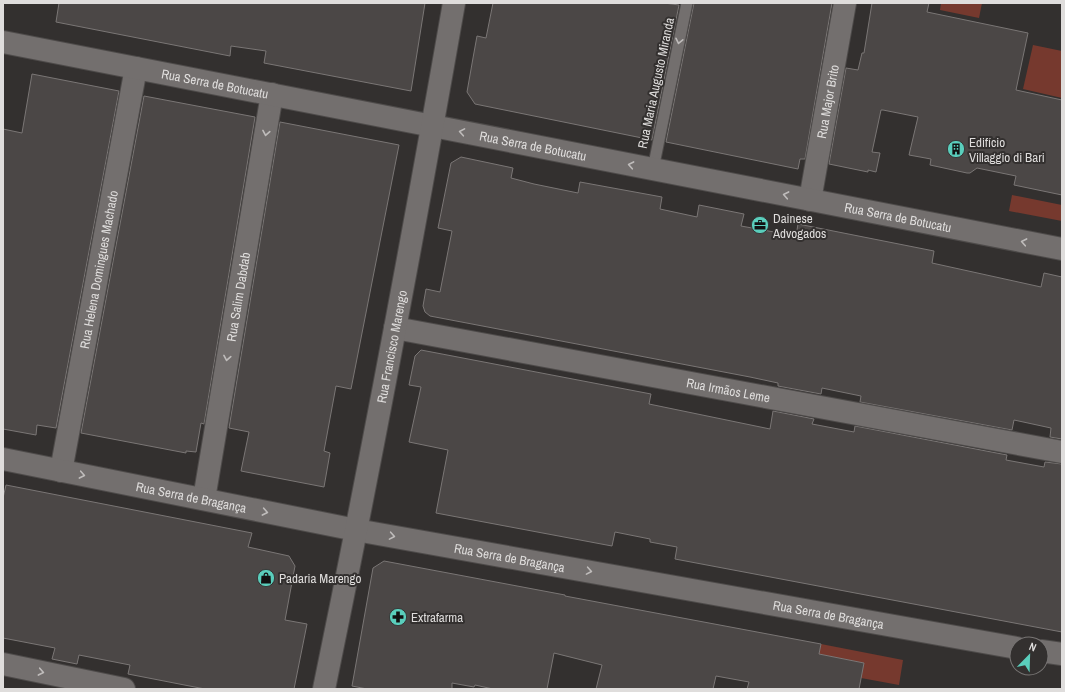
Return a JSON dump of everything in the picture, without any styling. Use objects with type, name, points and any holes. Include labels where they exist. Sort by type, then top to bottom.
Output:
[{"type":"street","name":"Rua Francisco Marengo","points":[[324,689],[356,530],[454,3]]},
{"type":"street","name":"Rua Major Brito","points":[[810,200],[846,3]]},
{"type":"street","name":"Rua Serra de Botucatu","points":[[3,42],[1062,249]]},
{"type":"street","name":"Rua Helena Domingues Machado","points":[[61,471],[136,68]]},
{"type":"street","name":"Rua Salim Dabdab","points":[[204,499],[272,94]]},
{"type":"street","name":"Rua Irmãos Leme","points":[[394,328],[1062,452]]},
{"type":"street","name":"Rua Serra de Bragança","points":[[3,459],[356,530],[1009,647]]},
{"type":"street","points":[[1049,652],[1062,654]]},
{"type":"street","points":[[3,664],[124,689]]},
{"type":"lane","name":"Rua Maria Augusto Miranda","points":[[652,169],[687,3]]},
{"type":"shaded area","points":[[941,3],[982,3],[979,18],[940,10]]},
{"type":"shaded area","points":[[1033,45],[1062,51],[1062,98],[1023,89]]},
{"type":"shaded area","points":[[1012,195],[1062,205],[1062,221],[1009,211]]},
{"type":"shaded area","points":[[821,644],[903,660],[899,685],[861,678],[862,673],[809,689]]},
{"type":"building","points":[[59,3],[425,3],[411,91],[264,63],[266,51],[231,46],[230,56],[56,22]]},
{"type":"building","points":[[493,3],[664,3],[679,5],[652,140],[475,104],[467,92],[473,58],[477,36],[486,38]]},
{"type":"building","points":[[694,3],[832,3],[805,159],[800,159],[798,169],[666,142]]},
{"type":"building","points":[[872,3],[929,3],[927,12],[1028,33],[1016,90],[1062,100],[1062,195],[1014,185],[1016,176],[977,168],[970,173],[967,173],[930,165],[931,159],[909,155],[918,117],[883,110],[881,110],[872,152],[880,153],[876,172],[868,170],[868,172],[829,164],[846,68],[858,70],[862,53],[864,53]]},
{"type":"building","points":[[32,74],[119,91],[56,428],[37,425],[36,435],[3,429],[3,129],[22,133]]},
{"type":"building","points":[[144,96],[255,117],[204,424],[201,423],[196,452],[186,451],[186,453],[81,433]]},
{"type":"building","points":[[280,122],[399,145],[351,389],[336,386],[324,451],[330,453],[324,487],[241,471],[249,432],[229,428]]},
{"type":"building","points":[[461,157],[513,168],[511,178],[578,193],[580,182],[662,197],[660,209],[697,217],[699,205],[744,214],[741,226],[796,236],[798,224],[934,251],[932,263],[1041,287],[1044,273],[1062,277],[1062,439],[1050,437],[1051,428],[1014,420],[1012,430],[860,402],[861,396],[822,388],[821,394],[778,386],[778,383],[750,377],[430,316],[425,312],[423,306],[426,289],[440,292],[452,231],[438,228],[451,163]]},
{"type":"building","points":[[421,350],[651,394],[649,404],[770,429],[773,411],[814,419],[812,424],[854,432],[855,426],[1007,455],[1006,460],[1044,467],[1045,462],[1062,464],[1062,632],[675,559],[677,547],[650,542],[650,539],[615,532],[612,546],[436,513],[448,450],[409,442],[421,387],[409,385],[415,356]]},
{"type":"building","points":[[6,485],[252,533],[248,547],[289,556],[295,566],[285,620],[307,624],[294,689],[205,689],[128,674],[130,665],[79,655],[77,664],[52,659],[55,648],[3,638],[3,498]]},
{"type":"building","points":[[384,561],[821,644],[819,654],[864,663],[859,689],[747,689],[749,682],[716,676],[713,689],[596,689],[602,665],[554,653],[547,689],[493,689],[475,685],[474,687],[452,683],[452,689],[367,689],[352,686],[373,568]]},
{"type":"place","name":"Edifício Villaggio di Bari","points":[[956,149]]},
{"type":"place","name":"Dainese Advogados","points":[[760,225]]},
{"type":"place","name":"Padaria Marengo","points":[[266,578]]},
{"type":"place","name":"Extrafarma","points":[[398,617]]}]
